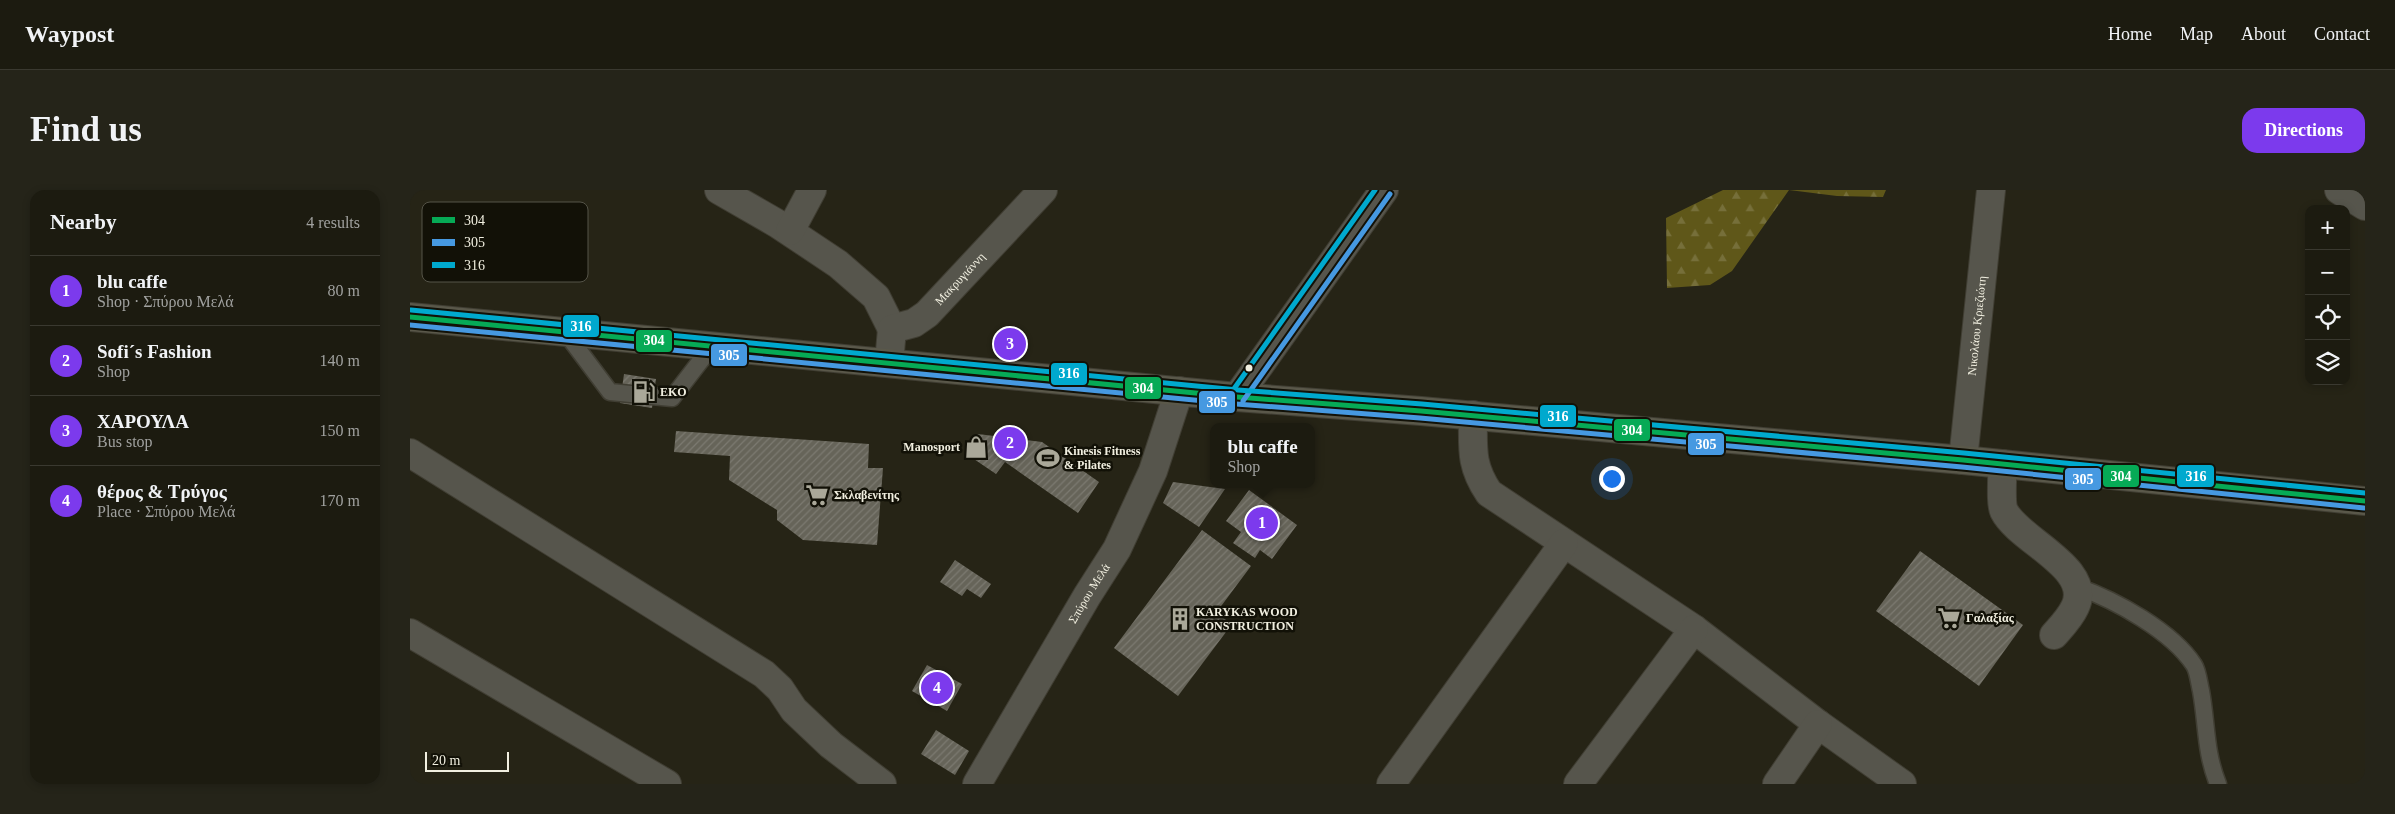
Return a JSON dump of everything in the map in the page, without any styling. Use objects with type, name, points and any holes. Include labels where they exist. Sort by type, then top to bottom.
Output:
[{"type":"main road","points":[[410,316],[1237,397],[1473,415],[1963,460],[2365,501]]},
{"type":"street","points":[[719,190],[790,232],[838,264],[876,296],[892,329],[889,363]]},
{"type":"street","points":[[790,232],[812,190]]},
{"type":"street","name":"Μακρυγιάννη","points":[[892,329],[914,323],[927,314],[1043,190]]},
{"type":"street","points":[[1237,397],[1384,190]]},
{"type":"street","name":"Νικολάου Κριεζιώτη","points":[[1963,460],[1991,190]]},
{"type":"street","points":[[2339,190],[2365,206]]},
{"type":"street","name":"Σπύρου Μελά","points":[[977,784],[1087,596],[1118,549],[1154,471],[1179,391]]},
{"type":"street","points":[[1473,415],[1474,462],[1478,477],[1489,493],[1694,629],[1818,724],[1902,784]]},
{"type":"street","points":[[410,453],[764,674],[780,688],[794,710],[831,745],[882,784]]},
{"type":"street","points":[[2002,464],[2003,510],[2029,538],[2069,570],[2078,587],[2076,606],[2054,635]]},
{"type":"street","points":[[1392,784],[1564,543]]},
{"type":"street","points":[[1578,784],[1694,629]]},
{"type":"street","points":[[410,633],[667,784]]},
{"type":"street","points":[[1777,784],[1818,724]]},
{"type":"lane","points":[[565,332],[610,392],[654,397],[672,398],[712,346]]},
{"type":"lane","points":[[2078,587],[2129,609],[2180,647],[2195,666],[2201,692],[2210,764],[2218,784]]},
{"type":"green space","points":[[1723,190],[1789,190],[1732,271],[1710,285],[1667,288],[1666,218]]},
{"type":"green space","points":[[1789,190],[1886,190],[1883,197],[1837,196]]},
{"type":"building","points":[[624,374],[656,379],[652,408],[620,403]]},
{"type":"building","name":"Σκλαβενίτης","points":[[676,431],[869,444],[868,468],[883,468],[877,545],[803,540],[777,520],[777,510],[729,480],[730,456],[674,452]]},
{"type":"building","points":[[978,434],[1042,442],[1099,482],[1078,513],[1005,462],[996,474],[965,453]]},
{"type":"building","points":[[1173,482],[1225,489],[1199,527],[1163,503]]},
{"type":"building","points":[[1249,490],[1297,525],[1272,559],[1260,550],[1255,558],[1233,543],[1241,532],[1226,521]]},
{"type":"building","name":"KARYKAS WOOD CONSTRUCTION","points":[[1202,530],[1251,566],[1216,613],[1232,624],[1178,696],[1114,648]]},
{"type":"building","name":"Γαλαξίας","points":[[1920,551],[2023,625],[1979,686],[1876,611]]},
{"type":"building","points":[[955,560],[991,584],[981,598],[967,589],[962,596],[940,582]]},
{"type":"building","points":[[927,665],[962,684],[947,711],[912,691]]},
{"type":"building","points":[[936,730],[969,751],[955,775],[921,754]]},
{"type":"transit line","name":"316","points":[[1231,393],[1375,190]]},
{"type":"transit line","name":"305","points":[[1243,401],[1390,194]]},
{"type":"transit line","name":"316","points":[[411,310],[1238,390],[1422,404],[1964,453],[2365,493]]},
{"type":"transit line","name":"304","points":[[410,317],[1237,397],[1421,411],[1963,460],[2365,501]]},
{"type":"transit line","name":"305","points":[[410,325],[1236,404],[1420,418],[1962,467],[2364,508]]},
{"type":"place","name":"ΧΑΡΟΥΛΑ","points":[[1010,344]]},
{"type":"place","name":"EKO","points":[[644,392]]},
{"type":"place","name":"Sofi´s Fashion","points":[[1010,443]]},
{"type":"place","name":"Manosport","points":[[976,447]]},
{"type":"place","name":"Kinesis Fitness & Pilates","points":[[1048,458]]},
{"type":"place","name":"Σκλαβενίτης","points":[[817,495]]},
{"type":"place","name":"blu caffe","points":[[1262,523]]},
{"type":"place","name":"Γαλαξίας","points":[[1949,618]]},
{"type":"place","name":"KARYKAS WOOD CONSTRUCTION","points":[[1180,619]]},
{"type":"place","name":"θέρος & Τρύγος","points":[[937,688]]}]
